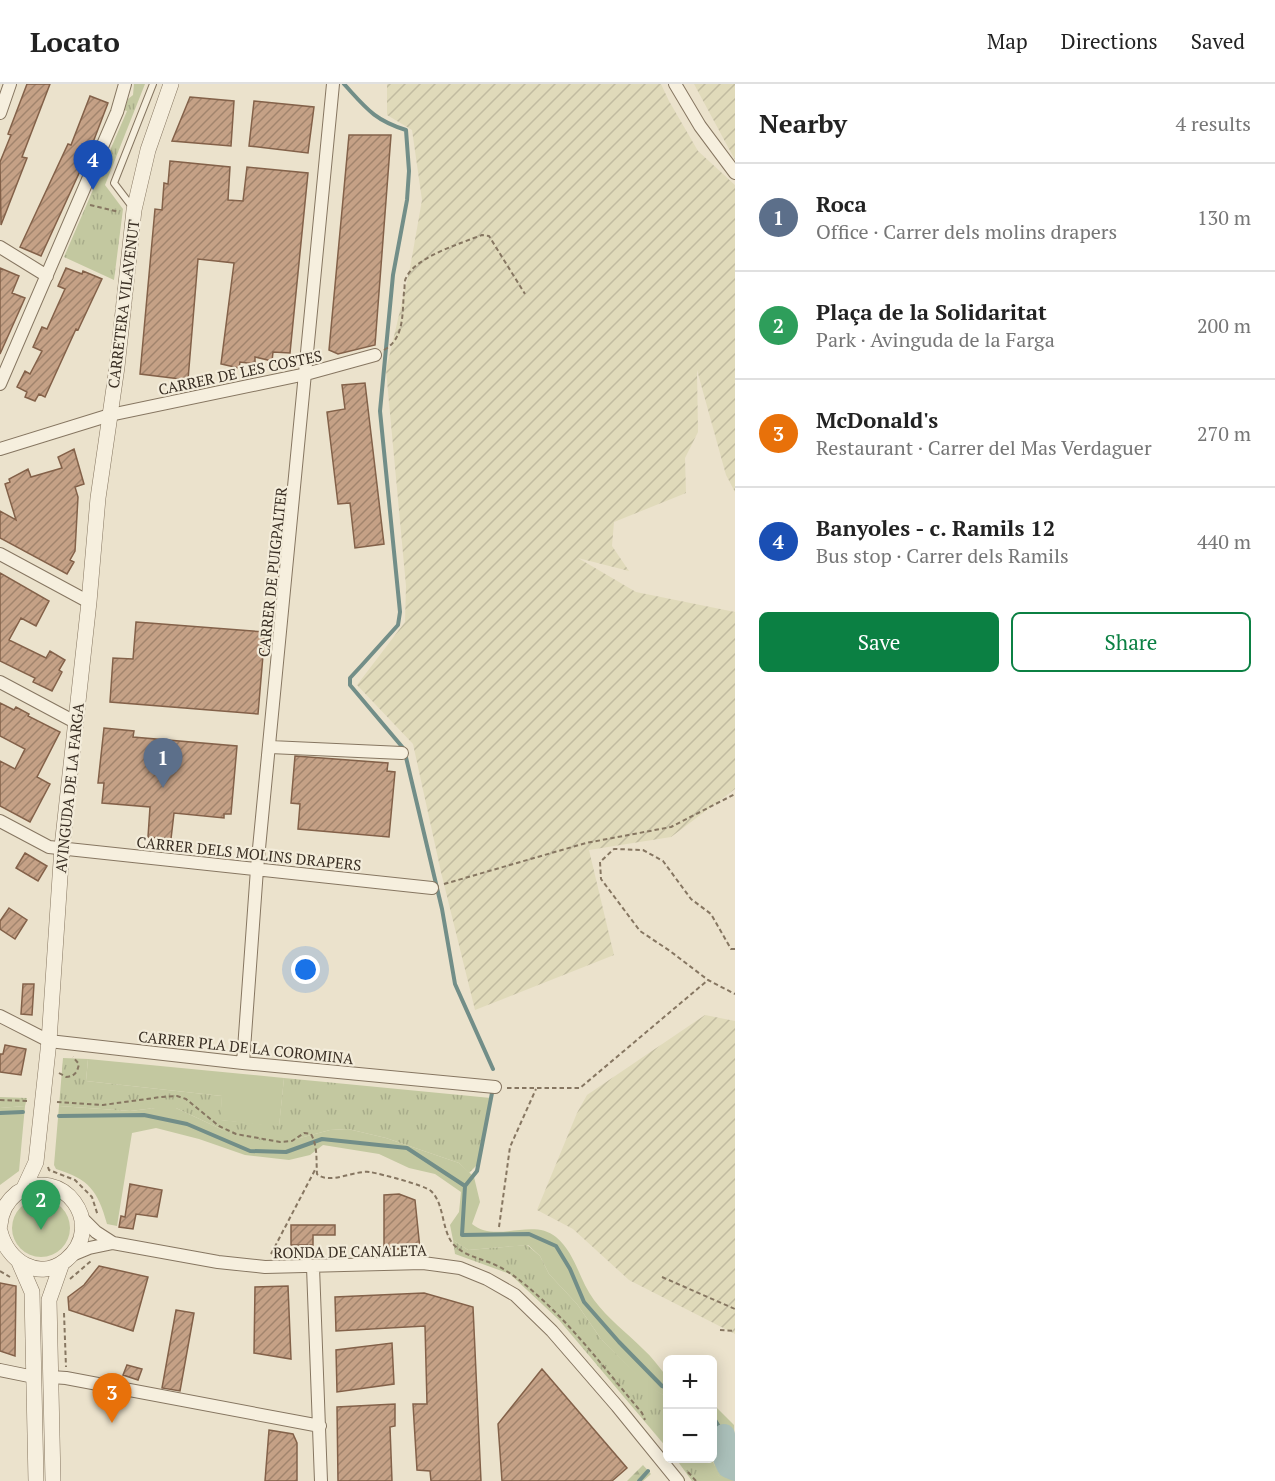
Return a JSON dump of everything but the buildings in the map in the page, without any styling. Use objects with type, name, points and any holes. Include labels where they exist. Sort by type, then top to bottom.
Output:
[{"type":"street","points":[[0,113],[10,84]]},
{"type":"street","points":[[0,384],[117,112],[125,84]]},
{"type":"street","name":"CARRETERA VILAVENUT","points":[[110,415],[134,213],[148,150],[171,84]]},
{"type":"street","name":"CARRER DE PUIGPALTER","points":[[243,1063],[257,869],[333,84]]},
{"type":"street","points":[[675,84],[700,126],[735,173]]},
{"type":"street","points":[[0,248],[47,276]]},
{"type":"street","name":"CARRER DE LES COSTES","points":[[110,415],[306,374],[375,355]]},
{"type":"street","points":[[0,449],[110,415]]},
{"type":"street","name":"AVINGUDA DE LA FARGA","points":[[23,1190],[36,1162],[49,1041],[62,847],[98,498],[110,415]]},
{"type":"street","points":[[0,554],[89,602]]},
{"type":"street","points":[[0,682],[75,722]]},
{"type":"street","points":[[270,747],[402,753]]},
{"type":"street","name":"CARRER DELS MOLINS DRAPERS","points":[[0,821],[49,847],[432,888]]},
{"type":"street","name":"CARRER PLA DE LA COROMINA","points":[[0,1016],[49,1041],[243,1063],[495,1087]]},
{"type":"street","name":"AVINGUDA DE LA FARGA","points":[[36,1162],[46,1186]]},
{"type":"street","points":[[0,1225],[3,1205],[13,1196],[34,1186],[59,1189],[77,1206],[82,1218],[83,1231],[79,1244],[67,1259],[50,1300],[53,1481]]},
{"type":"street","name":"RONDA DE CANALETA","points":[[82,1218],[96,1232],[113,1243]]},
{"type":"street","points":[[0,1231],[2,1242],[9,1253],[29,1267],[40,1269],[51,1267],[67,1259]]},
{"type":"street","name":"RONDA DE CANALETA","points":[[67,1259],[89,1248],[113,1243],[218,1262],[264,1267],[423,1263],[460,1268],[496,1284],[515,1296],[552,1331],[678,1481]]},
{"type":"street","points":[[19,1262],[32,1292],[36,1481]]},
{"type":"street","points":[[313,1267],[321,1481]]},
{"type":"street","points":[[0,1370],[34,1377]]},
{"type":"street","points":[[51,1377],[320,1426]]},
{"type":"lane","points":[[134,213],[114,183],[153,84]]},
{"type":"path","points":[[79,201],[134,213]]},
{"type":"path","points":[[375,355],[396,341],[400,332],[406,278],[416,266],[429,257],[482,235],[489,236],[525,294]]},
{"type":"path","points":[[432,888],[586,843],[670,827],[735,794]]},
{"type":"path","points":[[735,949],[731,949],[711,914],[692,899],[663,861],[643,850],[614,849],[600,862],[601,879],[640,931],[708,980],[735,994]]},
{"type":"path","points":[[495,1087],[580,1088],[708,980]]},
{"type":"path","points":[[56,1068],[59,1074],[66,1077],[73,1076],[78,1071],[79,1064],[75,1057],[69,1054]]},
{"type":"path","points":[[499,1227],[510,1147],[536,1089]]},
{"type":"path","points":[[0,1100],[103,1106],[177,1096],[186,1099],[219,1126],[236,1134],[280,1142],[292,1141],[308,1132],[314,1141],[318,1160]]},
{"type":"path","points":[[264,1267],[316,1167]]},
{"type":"path","points":[[662,1277],[735,1310]]},
{"type":"path","points":[[720,1330],[735,1331]]},
{"type":"shaded area","points":[[387,84],[661,84],[698,151],[735,185],[735,492],[726,475],[697,370],[698,432],[685,458],[686,493],[614,522],[612,546],[629,571],[578,558],[636,592],[735,612],[735,789],[671,837],[589,850],[614,955],[475,1010],[413,744],[357,685],[405,622],[406,586],[386,370],[410,268],[422,200],[412,130],[387,115]]},
{"type":"shaded area","points":[[694,84],[735,84],[735,160]]},
{"type":"shaded area","points":[[705,1015],[735,1021],[735,1334],[629,1280],[573,1229],[537,1210],[577,1113],[587,1095]]},
{"type":"green space","points":[[134,84],[145,84],[105,185],[123,209],[114,280],[64,257],[127,111],[124,110],[128,99],[133,95]]},
{"type":"green space","points":[[63,1058],[88,1059],[86,1081],[222,1096],[221,1120],[279,1126],[284,1078],[491,1098],[477,1165],[469,1173],[459,1163],[386,1138],[348,1129],[330,1130],[296,1139],[263,1141],[223,1130],[176,1108],[130,1111],[59,1106]]},
{"type":"green space","points":[[88,1059],[284,1078],[279,1127],[220,1120],[222,1096],[86,1081]]},
{"type":"green space","points":[[0,1097],[27,1098],[25,1106],[0,1108]]},
{"type":"green space","points":[[25,1106],[19,1171],[0,1185],[0,1108]]},
{"type":"green space","points":[[59,1106],[130,1111],[176,1108],[223,1130],[296,1139],[330,1130],[348,1129],[386,1138],[459,1163],[474,1177],[480,1202],[472,1224],[492,1232],[536,1229],[556,1237],[573,1259],[599,1307],[646,1352],[663,1372],[663,1395],[648,1387],[601,1339],[577,1304],[549,1274],[540,1256],[528,1245],[468,1250],[453,1240],[450,1225],[459,1212],[461,1192],[435,1174],[409,1168],[379,1154],[323,1145],[310,1155],[289,1160],[245,1155],[199,1139],[156,1128],[132,1133],[117,1226],[107,1224],[96,1195],[84,1182],[56,1169],[54,1165]]},
{"type":"green space","points":[[35,1199],[47,1199],[62,1207],[70,1222],[70,1234],[62,1249],[47,1257],[35,1257],[20,1249],[12,1234],[12,1222],[20,1207]]},
{"type":"green space","points":[[453,1240],[468,1250],[527,1245],[540,1256],[549,1274],[577,1304],[601,1339],[648,1386],[663,1395],[663,1443],[559,1320],[510,1274],[455,1254]]},
{"type":"green space","points":[[717,1408],[734,1425],[735,1481],[725,1481],[719,1477],[716,1469]]},
{"type":"green space","points":[[679,1463],[714,1463],[719,1476],[726,1481],[692,1481]]},
{"type":"green space","points":[[643,1465],[651,1474],[643,1481],[627,1481]]},
{"type":"waterway","points":[[344,84],[378,117],[406,130],[409,171],[407,200],[393,275],[380,411],[400,612],[398,625],[350,678],[350,685],[404,749],[442,909],[455,984],[493,1069]]},
{"type":"waterway","points":[[465,1186],[477,1171],[492,1093]]},
{"type":"waterway","points":[[0,1113],[23,1112]]},
{"type":"waterway","points":[[59,1116],[144,1115],[187,1124],[250,1151],[286,1152],[322,1139],[407,1148],[465,1186],[462,1235],[529,1234],[556,1246],[570,1269],[584,1302],[619,1342],[663,1386]]},
{"type":"waterway","points":[[717,1423],[724,1435],[717,1437]]},
{"type":"waterway","points":[[724,1435],[724,1458],[728,1467],[735,1470]]},
{"type":"waterway","points":[[639,1481],[648,1471]]},
{"type":"place","name":"Banyoles - c. Ramils 12","points":[[93,190]]},
{"type":"place","name":"Roca","points":[[163,788]]},
{"type":"place","name":"Plaça de la Solidaritat","points":[[41,1230]]},
{"type":"place","name":"McDonald's","points":[[112,1423]]}]
